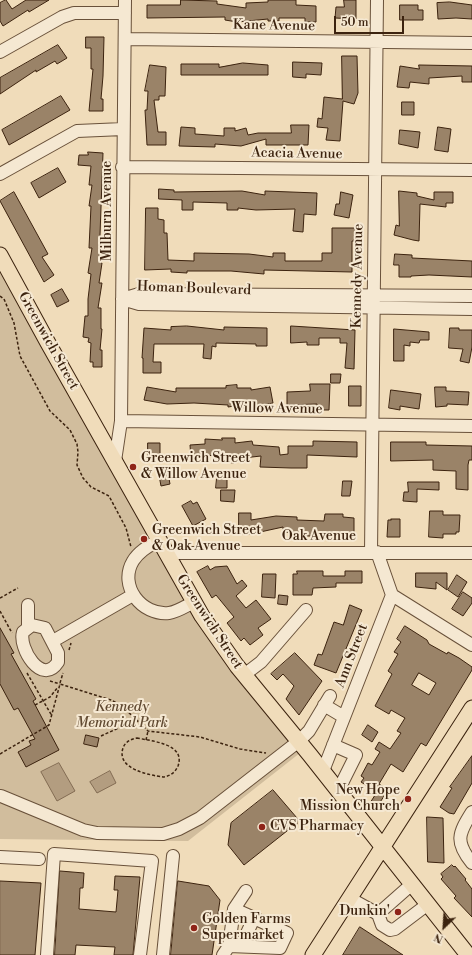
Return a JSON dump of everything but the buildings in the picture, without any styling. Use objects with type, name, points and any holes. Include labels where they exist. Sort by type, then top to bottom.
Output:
[{"type":"main road","name":"Greenwich Street","points":[[0,255],[194,602],[244,675],[299,741],[468,955]]},
{"type":"main road","points":[[313,955],[472,708]]},
{"type":"street","name":"Milburn Avenue","points":[[121,422],[122,166],[125,0]]},
{"type":"street","name":"Kennedy Avenue","points":[[374,552],[372,425],[377,0]]},
{"type":"street","points":[[0,52],[62,17],[74,13],[125,13]]},
{"type":"street","name":"Kane Avenue","points":[[124,39],[472,43]]},
{"type":"street","points":[[0,174],[77,131],[123,130]]},
{"type":"street","name":"Acacia Avenue","points":[[122,166],[472,170]]},
{"type":"street","name":"Homan Boulevard","points":[[122,299],[139,304],[373,296],[472,296]]},
{"type":"street","name":"Homan Boulevard","points":[[247,300],[373,308],[472,309]]},
{"type":"street","points":[[115,461],[121,422]]},
{"type":"street","name":"Willow Avenue","points":[[121,422],[472,426]]},
{"type":"street","points":[[158,540],[138,553],[128,573],[129,584],[133,595],[144,606],[158,613],[169,613],[194,602]]},
{"type":"street","points":[[374,552],[392,595],[472,646]]},
{"type":"street","name":"Oak Avenue","points":[[166,553],[472,553]]},
{"type":"street","points":[[53,641],[133,595]]},
{"type":"street","name":"Ann Street","points":[[323,771],[392,595]]},
{"type":"street","points":[[28,605],[28,626]]},
{"type":"street","points":[[244,675],[261,662],[306,610]]},
{"type":"street","points":[[32,624],[41,626],[53,641],[58,653],[58,662],[52,668],[39,669],[33,663],[21,640],[22,632],[28,626],[32,624]]},
{"type":"street","points":[[1,796],[83,830],[97,833],[163,834],[179,829],[200,818],[299,741],[310,731],[327,701],[344,717]]},
{"type":"street","points":[[333,745],[356,754],[338,791]]},
{"type":"street","points":[[472,812],[463,826],[460,844],[462,851],[472,863]]},
{"type":"street","points":[[47,955],[54,854],[152,861],[140,955]]},
{"type":"street","points":[[163,955],[173,856]]},
{"type":"street","points":[[0,857],[38,859]]},
{"type":"street","points":[[378,914],[412,884]]},
{"type":"street","points":[[234,909],[287,934],[280,948],[274,951],[241,946],[226,951],[234,909],[246,891]]},
{"type":"street","points":[[350,898],[378,914],[382,925],[390,930],[395,929],[428,904]]},
{"type":"street","points":[[241,946],[254,918]]},
{"type":"path","points":[[0,296],[4,299],[14,323],[20,356],[50,411],[70,430],[78,452],[77,465],[83,478],[91,486],[109,496],[126,528],[134,560]]},
{"type":"path","points":[[0,598],[18,588]]},
{"type":"path","points":[[34,705],[50,697],[56,692],[60,684]]},
{"type":"path","points":[[60,684],[111,700],[121,705],[148,731],[200,738],[240,749],[281,755]]},
{"type":"path","points":[[0,754],[49,725],[60,684]]},
{"type":"path","points":[[101,736],[136,720]]},
{"type":"path","points":[[146,740],[148,731]]},
{"type":"path","points":[[132,739],[146,740],[168,745],[176,751],[179,764],[173,773],[168,776],[158,776],[133,769],[125,763],[122,754],[125,745],[132,739]]},
{"type":"green space","name":"Kennedy Memorial Park","points":[[0,255],[202,616],[305,749],[188,841],[0,839]]},
{"type":"shaded area","points":[[59,763],[75,791],[57,801],[41,772]]},
{"type":"shaded area","points":[[110,771],[116,783],[97,793],[90,782]]},
{"type":"place","name":"Greenwich Street & Willow Avenue","points":[[133,467]]},
{"type":"place","name":"Greenwich Street & Oak Avenue","points":[[144,539]]},
{"type":"place","name":"New Hope Mission Church","points":[[408,799]]},
{"type":"place","name":"CVS Pharmacy","points":[[262,827]]},
{"type":"place","name":"Dunkin'","points":[[398,912]]},
{"type":"place","name":"Golden Farms Supermarket","points":[[194,928]]}]
